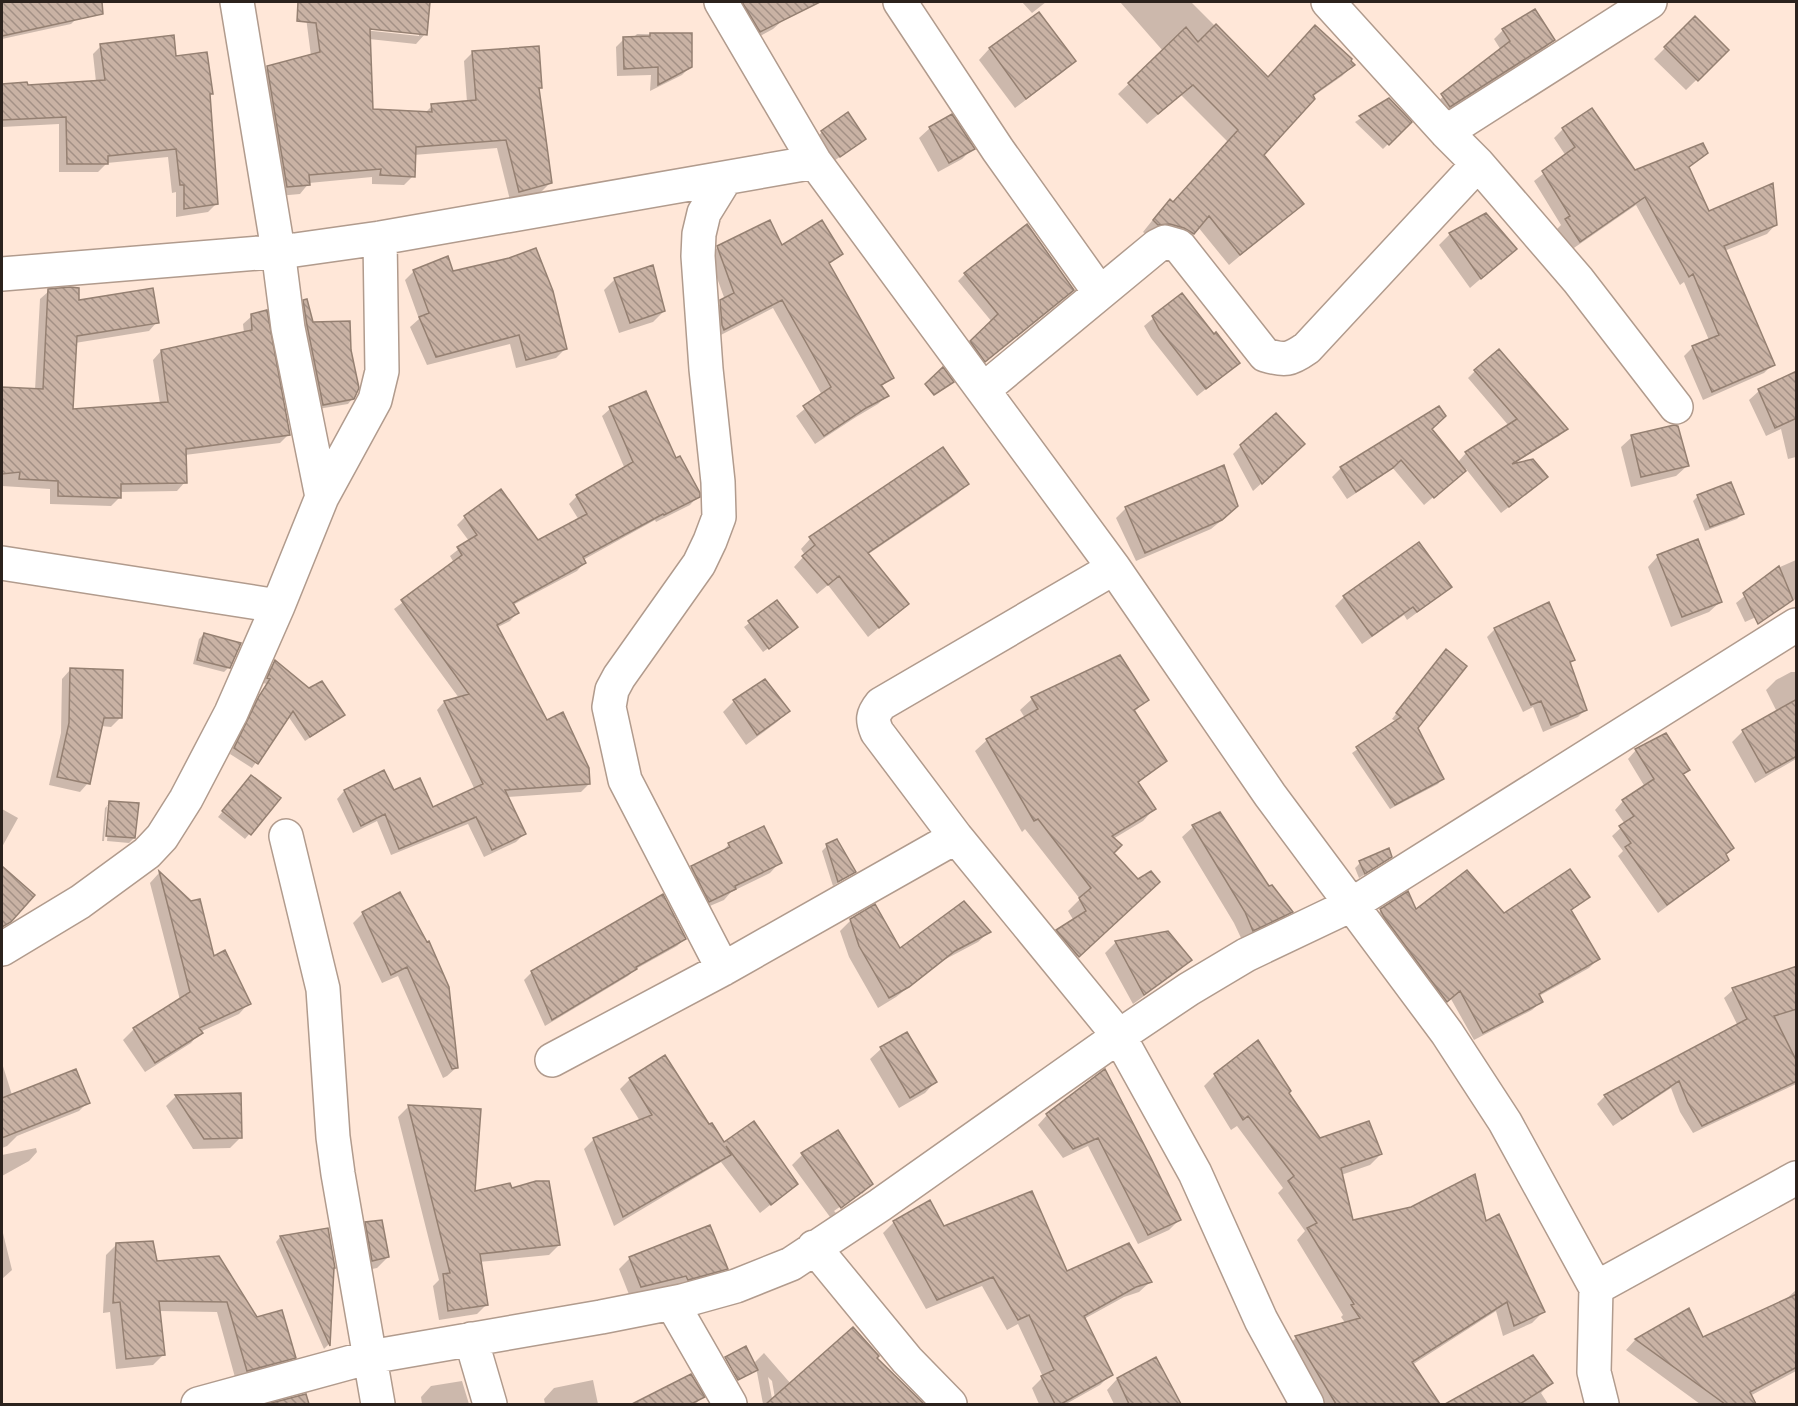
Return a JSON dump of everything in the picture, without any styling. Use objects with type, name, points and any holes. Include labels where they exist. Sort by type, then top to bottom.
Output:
[{"type":"street","points":[[237,2],[278,250],[288,328],[300,378],[322,497]]},
{"type":"street","points":[[720,2],[816,162],[1114,568],[1270,795],[1447,1033],[1505,1122],[1596,1287],[1594,1372],[1602,1404]]},
{"type":"street","points":[[900,2],[998,150],[1100,293]]},
{"type":"street","points":[[1328,2],[1478,164],[1578,280],[1676,407]]},
{"type":"street","points":[[1446,132],[1650,2]]},
{"type":"street","points":[[2,274],[295,250],[380,238],[816,162]]},
{"type":"street","points":[[983,390],[1164,242],[1179,246],[1265,355],[1279,360],[1293,358],[1307,348],[1478,164]]},
{"type":"street","points":[[723,969],[625,780],[609,707],[612,690],[619,677],[699,564],[719,517],[718,482],[706,369],[698,256],[699,234],[704,213],[725,179]]},
{"type":"street","points":[[2,949],[90,896],[147,853],[162,837],[186,800],[231,713],[322,497],[375,400],[382,371],[380,238]]},
{"type":"street","points":[[2,563],[278,606]]},
{"type":"street","points":[[1114,568],[881,704],[874,713],[873,721],[877,732],[956,837],[1119,1036],[1195,1173],[1261,1320],[1307,1404]]},
{"type":"street","points":[[198,1404],[370,1357],[601,1317],[672,1302],[736,1286],[791,1264],[880,1205],[1189,989],[1246,955],[1351,905],[1797,625]]},
{"type":"street","points":[[286,836],[323,989],[337,1165],[378,1404]]},
{"type":"street","points":[[552,1060],[723,969],[956,837]]},
{"type":"street","points":[[1596,1287],[1797,1178]]},
{"type":"street","points":[[814,1247],[907,1360],[950,1404]]},
{"type":"street","points":[[672,1302],[730,1404]]},
{"type":"street","points":[[471,1339],[490,1404]]},
{"type":"building","points":[[2,2],[102,2],[103,14],[2,36]]},
{"type":"building","points":[[298,2],[430,2],[427,35],[370,29],[373,109],[432,112],[431,104],[476,100],[472,51],[539,46],[542,88],[539,88],[552,183],[519,192],[506,140],[416,147],[415,177],[380,175],[381,169],[309,175],[310,185],[287,187],[267,66],[320,52],[316,23],[297,21]]},
{"type":"building","points":[[742,2],[820,2],[760,32]]},
{"type":"building","points":[[1535,9],[1555,40],[1450,107],[1441,94],[1510,41],[1502,29]]},
{"type":"building","points":[[1039,12],[1076,61],[1026,99],[989,48]]},
{"type":"building","points":[[1695,16],[1729,50],[1698,81],[1664,47]]},
{"type":"building","points":[[1216,24],[1268,77],[1315,25],[1352,59],[1355,65],[1313,95],[1315,99],[1264,155],[1304,204],[1240,255],[1209,216],[1194,234],[1170,224],[1158,225],[1153,220],[1170,199],[1173,202],[1238,130],[1193,85],[1158,114],[1128,83],[1186,27],[1198,42]]},
{"type":"building","points":[[650,33],[692,33],[692,67],[658,85],[658,67],[624,69],[623,37],[650,36]]},
{"type":"building","points":[[174,35],[176,56],[207,52],[213,94],[210,94],[218,204],[184,209],[184,185],[180,185],[176,149],[108,156],[108,164],[67,164],[66,117],[2,120],[2,84],[27,82],[28,85],[105,80],[100,44]]},
{"type":"building","points":[[1389,98],[1412,122],[1389,145],[1359,116]]},
{"type":"building","points":[[1592,108],[1635,170],[1703,143],[1708,153],[1689,167],[1709,211],[1773,183],[1777,225],[1724,246],[1775,365],[1712,392],[1692,346],[1719,335],[1693,274],[1689,277],[1645,197],[1580,242],[1565,219],[1570,216],[1542,171],[1575,147],[1562,128]]},
{"type":"building","points":[[848,112],[866,139],[840,157],[821,131]]},
{"type":"building","points":[[952,114],[975,149],[949,163],[929,127]]},
{"type":"building","points":[[1486,213],[1517,249],[1481,279],[1449,233]]},
{"type":"building","points":[[770,220],[782,245],[822,220],[843,254],[829,263],[894,378],[881,385],[889,396],[866,408],[824,436],[803,406],[831,387],[782,300],[724,330],[722,325],[720,300],[734,293],[717,246]]},
{"type":"building","points":[[1027,224],[1074,290],[985,362],[970,341],[998,314],[964,273]]},
{"type":"building","points":[[536,248],[553,291],[567,349],[526,360],[519,335],[436,357],[419,317],[429,313],[413,270],[448,256],[453,271],[509,258]]},
{"type":"building","points":[[653,265],[665,311],[630,323],[614,278]]},
{"type":"building","points":[[79,288],[79,300],[153,288],[159,323],[77,336],[73,409],[168,402],[161,350],[252,330],[251,314],[267,310],[290,435],[186,449],[187,483],[121,484],[121,498],[58,496],[58,481],[19,479],[20,472],[2,474],[2,387],[43,389],[48,289]]},
{"type":"building","points":[[1182,293],[1240,363],[1206,389],[1159,329],[1152,316]]},
{"type":"building","points":[[307,299],[313,322],[350,321],[351,350],[359,388],[354,399],[323,405],[303,300]]},
{"type":"building","points":[[1499,349],[1568,429],[1512,464],[1533,459],[1548,477],[1509,507],[1465,452],[1517,419],[1474,370]]},
{"type":"building","points":[[943,367],[954,382],[934,395],[925,384]]},
{"type":"building","points":[[1797,371],[1797,418],[1775,428],[1758,389]]},
{"type":"building","points":[[646,391],[676,458],[680,456],[700,497],[583,557],[586,563],[513,603],[519,613],[497,625],[547,720],[563,712],[589,768],[590,784],[505,790],[526,834],[492,850],[476,817],[399,849],[385,814],[361,826],[344,790],[384,770],[394,790],[420,778],[433,807],[483,784],[444,701],[469,694],[401,600],[462,555],[457,547],[477,535],[464,516],[501,489],[538,540],[587,514],[576,495],[633,462],[609,407]]},
{"type":"building","points":[[1439,406],[1446,416],[1432,429],[1466,471],[1434,498],[1401,460],[1393,468],[1356,492],[1340,467]]},
{"type":"building","points":[[1276,413],[1305,444],[1262,484],[1240,445]]},
{"type":"building","points":[[1678,426],[1689,466],[1641,477],[1631,435]]},
{"type":"building","points":[[943,447],[969,484],[868,553],[909,604],[879,628],[839,576],[828,585],[802,556],[815,545],[809,537]]},
{"type":"building","points":[[1224,465],[1238,506],[1222,520],[1145,553],[1125,507]]},
{"type":"building","points":[[1731,482],[1744,514],[1710,527],[1697,495]]},
{"type":"building","points":[[1698,539],[1722,602],[1682,617],[1657,555]]},
{"type":"building","points":[[1419,542],[1452,587],[1417,612],[1413,607],[1372,636],[1343,596]]},
{"type":"building","points":[[1779,566],[1793,600],[1758,624],[1743,593]]},
{"type":"building","points":[[777,600],[798,627],[769,649],[748,621]]},
{"type":"building","points":[[1549,602],[1575,660],[1570,662],[1587,710],[1551,725],[1541,701],[1531,705],[1494,628]]},
{"type":"building","points":[[204,633],[241,643],[230,668],[197,660]]},
{"type":"building","points":[[1446,649],[1467,666],[1418,728],[1444,779],[1395,805],[1356,747],[1401,717],[1396,713]]},
{"type":"building","points":[[1120,655],[1149,700],[1134,710],[1167,761],[1138,782],[1156,809],[1112,836],[1122,845],[1114,853],[1138,879],[1151,871],[1160,882],[1079,957],[1056,930],[1086,911],[1079,898],[1091,888],[1038,819],[1034,821],[986,739],[1038,709],[1031,697]]},
{"type":"building","points":[[275,660],[309,688],[322,681],[345,715],[310,737],[293,711],[258,764],[234,748],[259,696],[270,679],[267,678]]},
{"type":"building","points":[[70,668],[123,670],[122,718],[104,718],[90,784],[57,777],[69,723]]},
{"type":"building","points":[[765,679],[790,711],[757,735],[733,700]]},
{"type":"building","points":[[1797,699],[1797,756],[1766,773],[1742,730]]},
{"type":"building","points":[[1666,733],[1690,770],[1683,774],[1734,848],[1726,854],[1729,860],[1667,905],[1625,847],[1631,843],[1619,826],[1634,816],[1622,800],[1654,779],[1635,749]]},
{"type":"building","points":[[251,775],[281,798],[251,835],[222,811]]},
{"type":"building","points":[[109,801],[139,803],[135,838],[106,836]]},
{"type":"building","points":[[1220,812],[1269,886],[1272,885],[1293,912],[1253,931],[1245,912],[1192,825]]},
{"type":"building","points":[[764,826],[782,863],[735,886],[736,889],[709,902],[691,866],[730,847],[728,843]]},
{"type":"building","points":[[837,839],[856,872],[838,882],[826,844]]},
{"type":"building","points":[[1389,848],[1392,857],[1365,874],[1359,861]]},
{"type":"building","points":[[2,866],[35,895],[11,922],[2,927]]},
{"type":"building","points":[[1570,869],[1590,897],[1571,910],[1600,959],[1539,994],[1543,1002],[1483,1033],[1460,991],[1447,1002],[1380,909],[1408,891],[1416,909],[1467,870],[1504,913]]},
{"type":"building","points":[[159,871],[191,901],[200,899],[214,956],[225,950],[251,1004],[199,1028],[203,1033],[155,1063],[133,1028],[190,992]]},
{"type":"building","points":[[400,892],[427,942],[429,941],[449,987],[458,1068],[452,1069],[407,967],[391,975],[362,912]]},
{"type":"building","points":[[663,894],[686,939],[636,967],[637,969],[552,1020],[531,971]]},
{"type":"building","points":[[964,901],[991,932],[955,951],[909,987],[889,998],[859,946],[850,919],[875,904],[900,948]]},
{"type":"building","points":[[1168,931],[1192,960],[1144,995],[1115,941]]},
{"type":"building","points":[[1797,966],[1797,1009],[1774,1016],[1797,1062],[1797,1081],[1702,1126],[1688,1103],[1679,1081],[1622,1119],[1604,1095],[1747,1019],[1732,988]]},
{"type":"building","points":[[907,1032],[937,1082],[910,1098],[880,1047]]},
{"type":"building","points":[[1258,1040],[1291,1091],[1289,1093],[1320,1138],[1369,1121],[1382,1154],[1341,1168],[1353,1220],[1411,1207],[1475,1174],[1486,1221],[1499,1214],[1545,1312],[1514,1326],[1507,1302],[1412,1362],[1440,1404],[1336,1404],[1295,1336],[1360,1318],[1351,1305],[1354,1304],[1307,1228],[1317,1223],[1288,1181],[1294,1176],[1248,1116],[1243,1120],[1214,1074]]},
{"type":"building","points":[[665,1055],[709,1124],[712,1123],[724,1142],[754,1121],[798,1184],[771,1205],[726,1146],[731,1155],[623,1217],[593,1138],[652,1115],[629,1078]]},
{"type":"building","points":[[76,1069],[90,1103],[2,1138],[2,1098]]},
{"type":"building","points":[[1105,1069],[1181,1220],[1148,1235],[1098,1138],[1073,1149],[1046,1114]]},
{"type":"building","points":[[241,1093],[242,1138],[204,1139],[175,1095]]},
{"type":"building","points":[[408,1105],[481,1109],[475,1191],[510,1183],[512,1188],[536,1181],[549,1181],[560,1245],[480,1254],[488,1305],[448,1311],[443,1274],[450,1273]]},
{"type":"building","points":[[838,1130],[873,1184],[841,1208],[801,1153]]},
{"type":"building","points":[[1032,1191],[1067,1271],[1129,1243],[1152,1282],[1136,1287],[1084,1316],[1113,1375],[1061,1404],[1055,1404],[1041,1376],[1054,1370],[1029,1315],[1018,1320],[993,1277],[937,1300],[893,1221],[930,1200],[944,1226]]},
{"type":"building","points":[[382,1220],[389,1257],[372,1261],[365,1222]]},
{"type":"building","points":[[710,1225],[728,1269],[688,1280],[686,1276],[641,1287],[629,1257]]},
{"type":"building","points":[[328,1228],[335,1268],[330,1346],[280,1236]]},
{"type":"building","points":[[153,1241],[157,1261],[219,1256],[257,1317],[282,1310],[296,1358],[247,1371],[227,1302],[159,1301],[165,1355],[126,1359],[120,1302],[113,1303],[116,1243]]},
{"type":"building","points":[[1797,1294],[1797,1367],[1750,1392],[1756,1404],[1725,1404],[1635,1339],[1689,1308],[1703,1337]]},
{"type":"building","points":[[853,1327],[879,1356],[877,1358],[924,1404],[766,1404]]},
{"type":"building","points":[[746,1346],[758,1370],[738,1380],[725,1357]]},
{"type":"building","points":[[1533,1355],[1553,1383],[1520,1404],[1445,1404]]},
{"type":"building","points":[[1156,1357],[1181,1404],[1129,1404],[1117,1378]]},
{"type":"building","points":[[691,1374],[705,1397],[691,1404],[632,1404]]},
{"type":"building","points":[[306,1394],[309,1404],[267,1404]]}]
